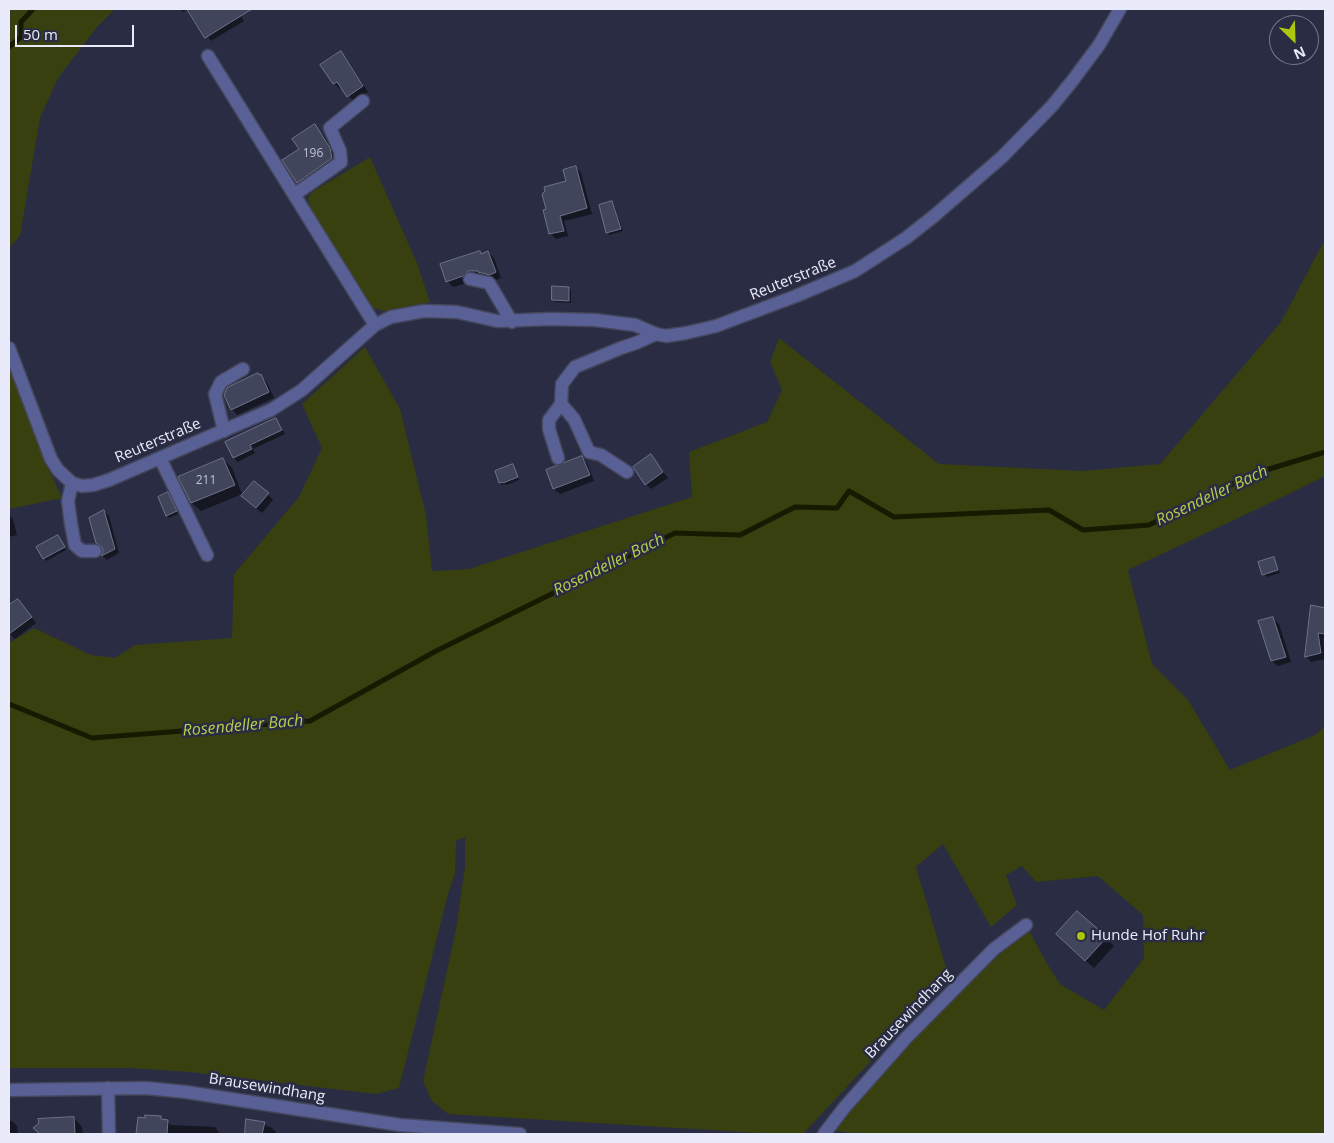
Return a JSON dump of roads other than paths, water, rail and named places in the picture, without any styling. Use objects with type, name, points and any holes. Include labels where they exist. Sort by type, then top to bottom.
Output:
[{"type":"street","name":"Reuterstraße","points":[[72,483],[82,486],[109,480],[270,410],[302,390],[375,325],[391,318],[424,311],[457,312],[497,321],[512,322],[551,319],[595,320],[635,325],[666,336],[716,326],[855,271],[898,243],[934,216],[988,169],[1052,106],[1099,46],[1120,9]]},
{"type":"street","points":[[208,56],[375,325]]},
{"type":"street","points":[[294,195],[341,162],[340,151],[330,128],[363,101]]},
{"type":"street","points":[[470,279],[489,283],[512,322]]},
{"type":"street","points":[[558,458],[548,429],[548,420],[561,404],[562,384],[575,367],[656,334]]},
{"type":"street","points":[[9,348],[51,459],[64,477],[72,483],[68,501],[75,545],[82,551],[94,551]]},
{"type":"street","points":[[224,431],[215,394],[221,382],[243,368]]},
{"type":"street","points":[[561,404],[574,419],[589,452],[601,455],[627,472]]},
{"type":"street","points":[[160,458],[207,556]]},
{"type":"street","name":"Brausewindhang","points":[[824,1134],[844,1108],[906,1038],[994,949],[1026,925]]},
{"type":"street","points":[[108,1088],[110,1134]]},
{"type":"street","name":"Brausewindhang","points":[[9,1090],[146,1088],[400,1125],[520,1134]]},
{"type":"waterway","points":[[9,47],[21,37],[21,22],[33,9]]},
{"type":"waterway","name":"Rosendeller Bach","points":[[9,704],[92,738],[310,721],[436,651],[675,533],[740,535],[795,507],[837,508],[849,491],[894,517],[1049,510],[1083,530],[1149,525],[1253,474],[1325,452]]},
{"type":"place","name":"Hunde Hof Ruhr","points":[[1081,936]]}]
